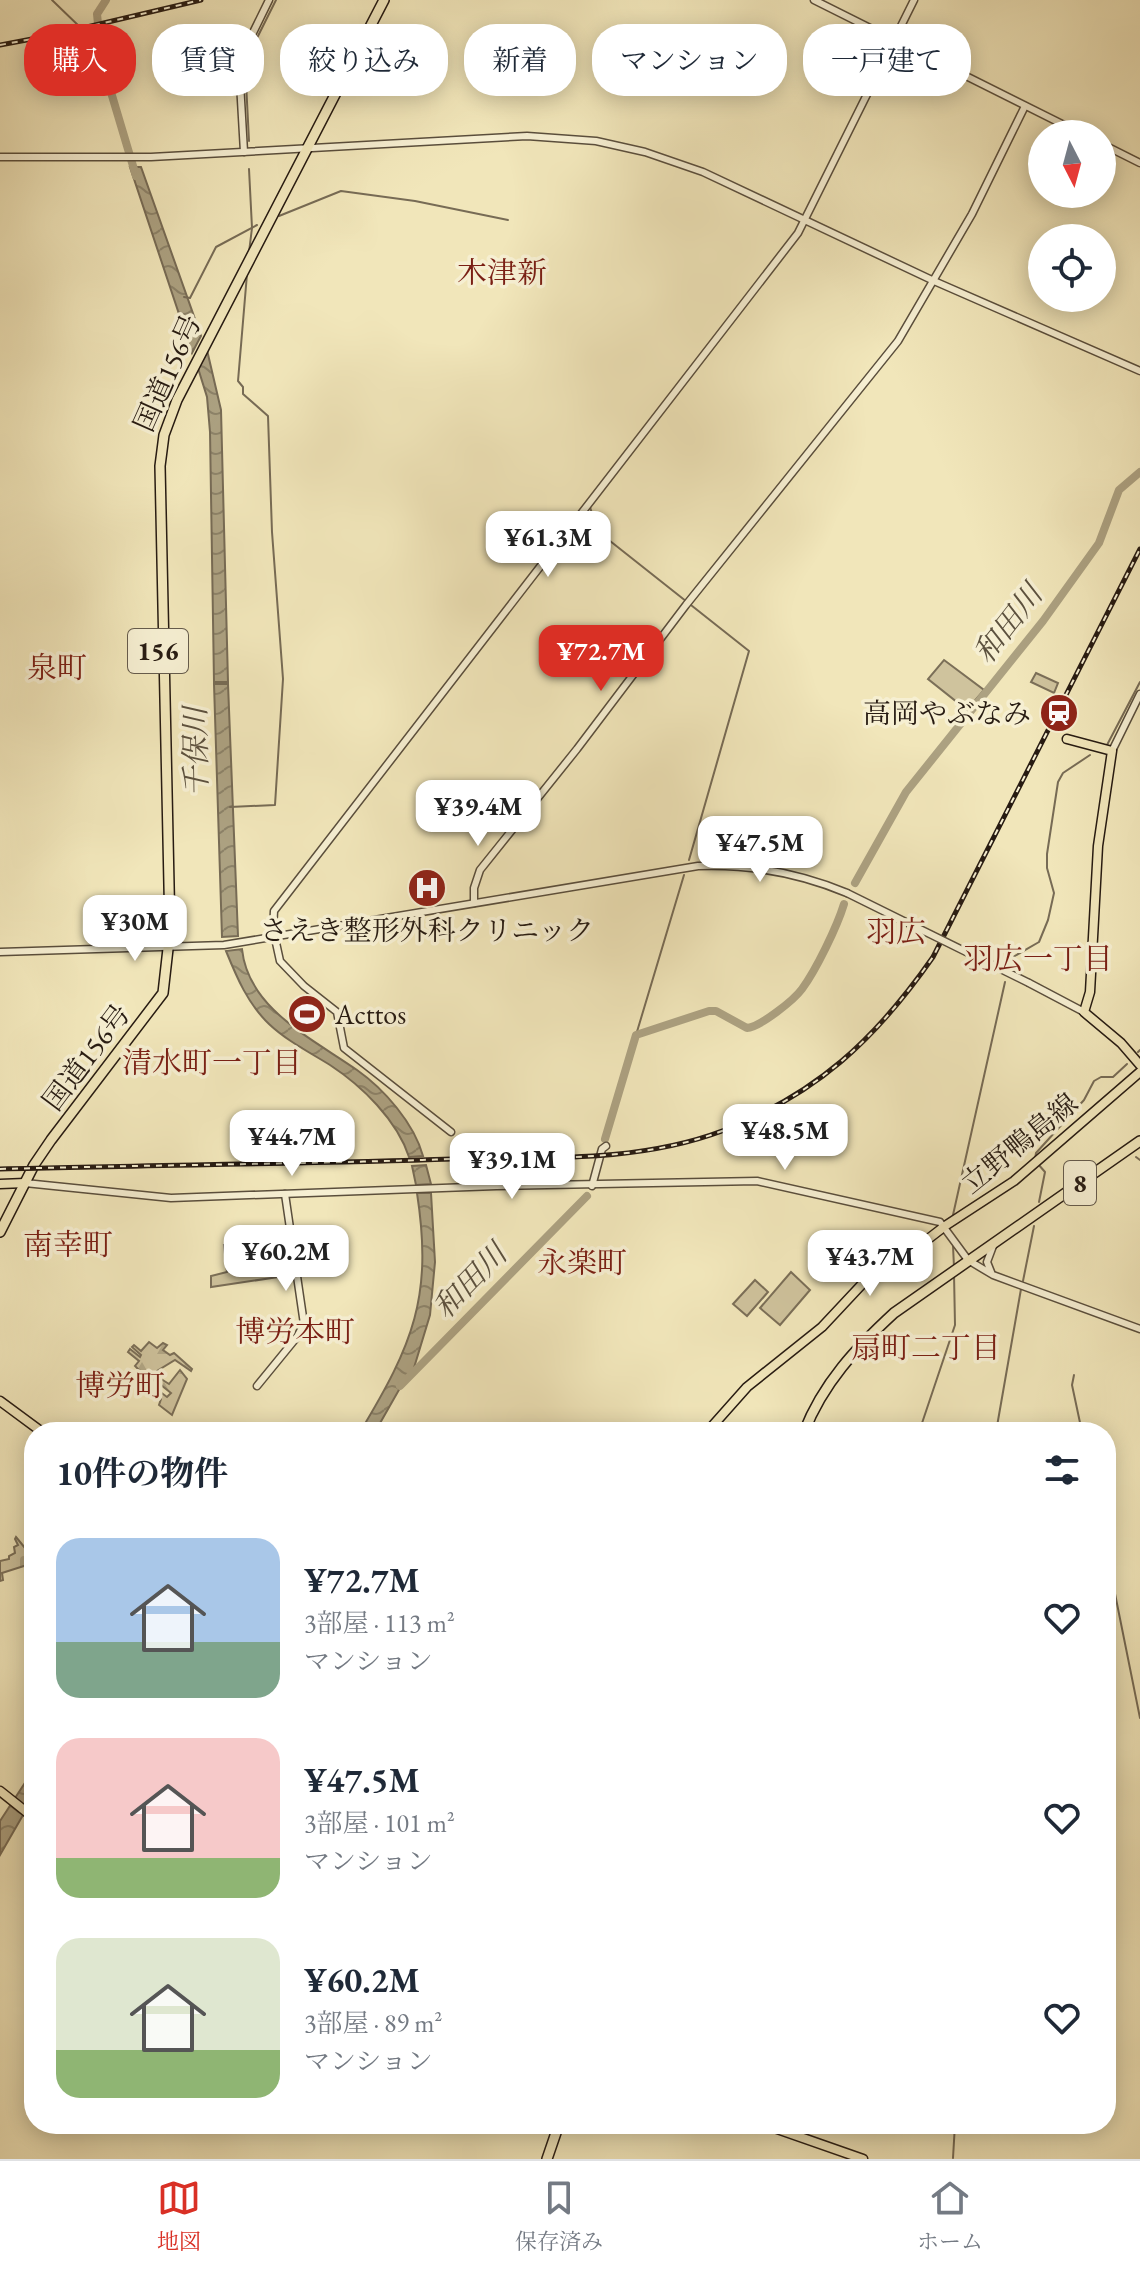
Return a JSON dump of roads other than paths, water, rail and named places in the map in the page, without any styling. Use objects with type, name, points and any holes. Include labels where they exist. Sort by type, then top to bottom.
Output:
[{"type":"highway","name":"国道156号","points":[[0,1232],[51,1140],[163,993],[168,946],[163,933],[155,466],[159,433],[381,0]]},
{"type":"highway","name":"8","points":[[809,1422],[829,1382],[859,1345],[894,1313],[1140,1141]]},
{"type":"highway","points":[[547,2159],[556,2134]]},
{"type":"main road","points":[[1067,739],[1112,751],[1102,805],[1090,992],[1084,1012],[1121,1043],[1140,1065]]},
{"type":"main road","name":"立野鴨島線","points":[[716,1422],[747,1387],[822,1327],[866,1280],[988,1200],[1035,1164],[1140,1072]]},
{"type":"main road","points":[[0,1184],[25,1183]]},
{"type":"main road","points":[[0,1401],[28,1422]]},
{"type":"main road","points":[[0,1791],[24,1810]]},
{"type":"main road","points":[[792,2134],[863,2159]]},
{"type":"street","points":[[244,152],[240,83],[244,51],[269,0]]},
{"type":"street","points":[[814,0],[863,24]]},
{"type":"street","points":[[903,24],[914,0]]},
{"type":"street","points":[[971,79],[1054,120]]},
{"type":"street","points":[[451,1132],[344,1048],[337,1012],[280,961],[274,937],[274,911],[788,248],[805,221],[867,96]]},
{"type":"street","points":[[474,903],[474,888],[480,870],[577,749],[688,602],[898,341],[972,214],[1025,106]]},
{"type":"street","points":[[0,157],[140,157],[527,136],[596,141],[683,164],[934,281],[1140,371]]},
{"type":"street","points":[[1116,151],[1140,163]]},
{"type":"street","points":[[1112,751],[1140,694]]},
{"type":"street","points":[[0,952],[224,945],[674,869],[748,867],[783,872],[847,893],[1084,1012]]},
{"type":"street","points":[[592,1186],[602,1149],[606,1146]]},
{"type":"street","points":[[25,1183],[171,1198],[432,1188],[757,1181],[934,1220],[945,1226],[968,1260],[993,1275],[1140,1329]]},
{"type":"street","points":[[257,1386],[304,1324],[285,1194]]},
{"type":"street","points":[[993,1275],[987,1262],[995,1242]]},
{"type":"water","points":[[130,167],[141,167],[201,336],[192,353]]},
{"type":"water","points":[[207,350],[221,410],[228,682],[214,682],[210,432],[207,397],[198,368]]},
{"type":"water","points":[[214,684],[228,684],[238,936],[222,937]]},
{"type":"water","points":[[242,949],[256,989],[269,1005],[303,1034],[377,1087],[413,1131],[423,1156],[409,1157],[396,1130],[377,1105],[330,1065],[283,1036],[255,1008],[226,951]]},
{"type":"water","points":[[426,1165],[431,1184],[416,1185],[412,1166]]},
{"type":"water","points":[[417,1193],[431,1193],[435,1262],[430,1315],[413,1371],[381,1422],[366,1422],[394,1372],[414,1318],[420,1291],[421,1230]]},
{"type":"water","points":[[24,1784],[24,1813],[0,1855],[0,1821]]},
{"type":"waterway","points":[[52,0],[77,24]]},
{"type":"waterway","name":"千保川","points":[[106,0],[97,14],[102,62],[136,176]]},
{"type":"waterway","points":[[264,24],[276,0]]},
{"type":"waterway","points":[[247,96],[249,141]]},
{"type":"waterway","points":[[249,169],[252,228],[249,252]]},
{"type":"waterway","points":[[279,216],[341,191],[415,201],[508,220]]},
{"type":"waterway","points":[[184,297],[190,298],[216,247],[257,225]]},
{"type":"waterway","points":[[230,807],[275,805],[283,679],[272,532],[268,416],[243,394],[243,387],[238,381],[247,274]]},
{"type":"waterway","name":"和田川","points":[[855,883],[906,792],[1043,621],[1099,543],[1119,490],[1140,472]]},
{"type":"waterway","points":[[590,507],[597,530],[749,651],[689,860]]},
{"type":"waterway","points":[[1107,745],[1140,682]]},
{"type":"waterway","points":[[1009,962],[1039,942],[1048,920],[1054,893],[1047,868],[1047,854],[1058,782],[1063,773],[1090,755]]},
{"type":"waterway","points":[[636,1035],[684,875]]},
{"type":"waterway","name":"和田川","points":[[605,1139],[636,1035],[709,1011],[716,1011],[747,1028],[768,1018],[792,1000],[808,981],[844,904]]},
{"type":"waterway","points":[[953,1215],[1005,982]]},
{"type":"waterway","points":[[1035,1159],[1036,1153],[1084,1100],[1094,1081],[1101,1077],[1113,1077],[1127,1064]]},
{"type":"waterway","points":[[1136,1157],[1140,1160]]},
{"type":"waterway","points":[[1038,1164],[1045,1172],[1039,1202]]},
{"type":"waterway","name":"和田川","points":[[400,1386],[587,1196]]},
{"type":"waterway","points":[[1023,1281],[1034,1226]]},
{"type":"waterway","points":[[953,1246],[954,1267]]},
{"type":"waterway","points":[[922,1422],[955,1325],[954,1274]]},
{"type":"waterway","points":[[998,1422],[1021,1289]]},
{"type":"waterway","points":[[1074,1375],[1072,1385],[1080,1422]]},
{"type":"waterway","points":[[1116,1599],[1140,1718]]},
{"type":"waterway","points":[[953,2158],[954,2134]]},
{"type":"railway","points":[[0,45],[201,0]]},
{"type":"railway","points":[[0,1169],[589,1156],[657,1149],[690,1141],[722,1131],[787,1100],[815,1082],[866,1039],[933,957],[1140,549]]},
{"type":"place","name":"高岡やぶなみ","points":[[1059,713]]},
{"type":"place","name":"さえき整形外科クリニック","points":[[427,888]]},
{"type":"place","name":"Acttos","points":[[307,1014]]},
{"type":"district","name":"木津新","points":[[502,273]]},
{"type":"district","name":"泉町","points":[[57,668]]},
{"type":"district","name":"羽広","points":[[896,932]]},
{"type":"district","name":"羽広一丁目","points":[[1038,959]]},
{"type":"district","name":"清水町一丁目","points":[[212,1063]]},
{"type":"district","name":"南幸町","points":[[68,1245]]},
{"type":"district","name":"永楽町","points":[[582,1263]]},
{"type":"district","name":"博労本町","points":[[295,1332]]},
{"type":"district","name":"扇町二丁目","points":[[926,1348]]},
{"type":"district","name":"博労町","points":[[120,1386]]}]
